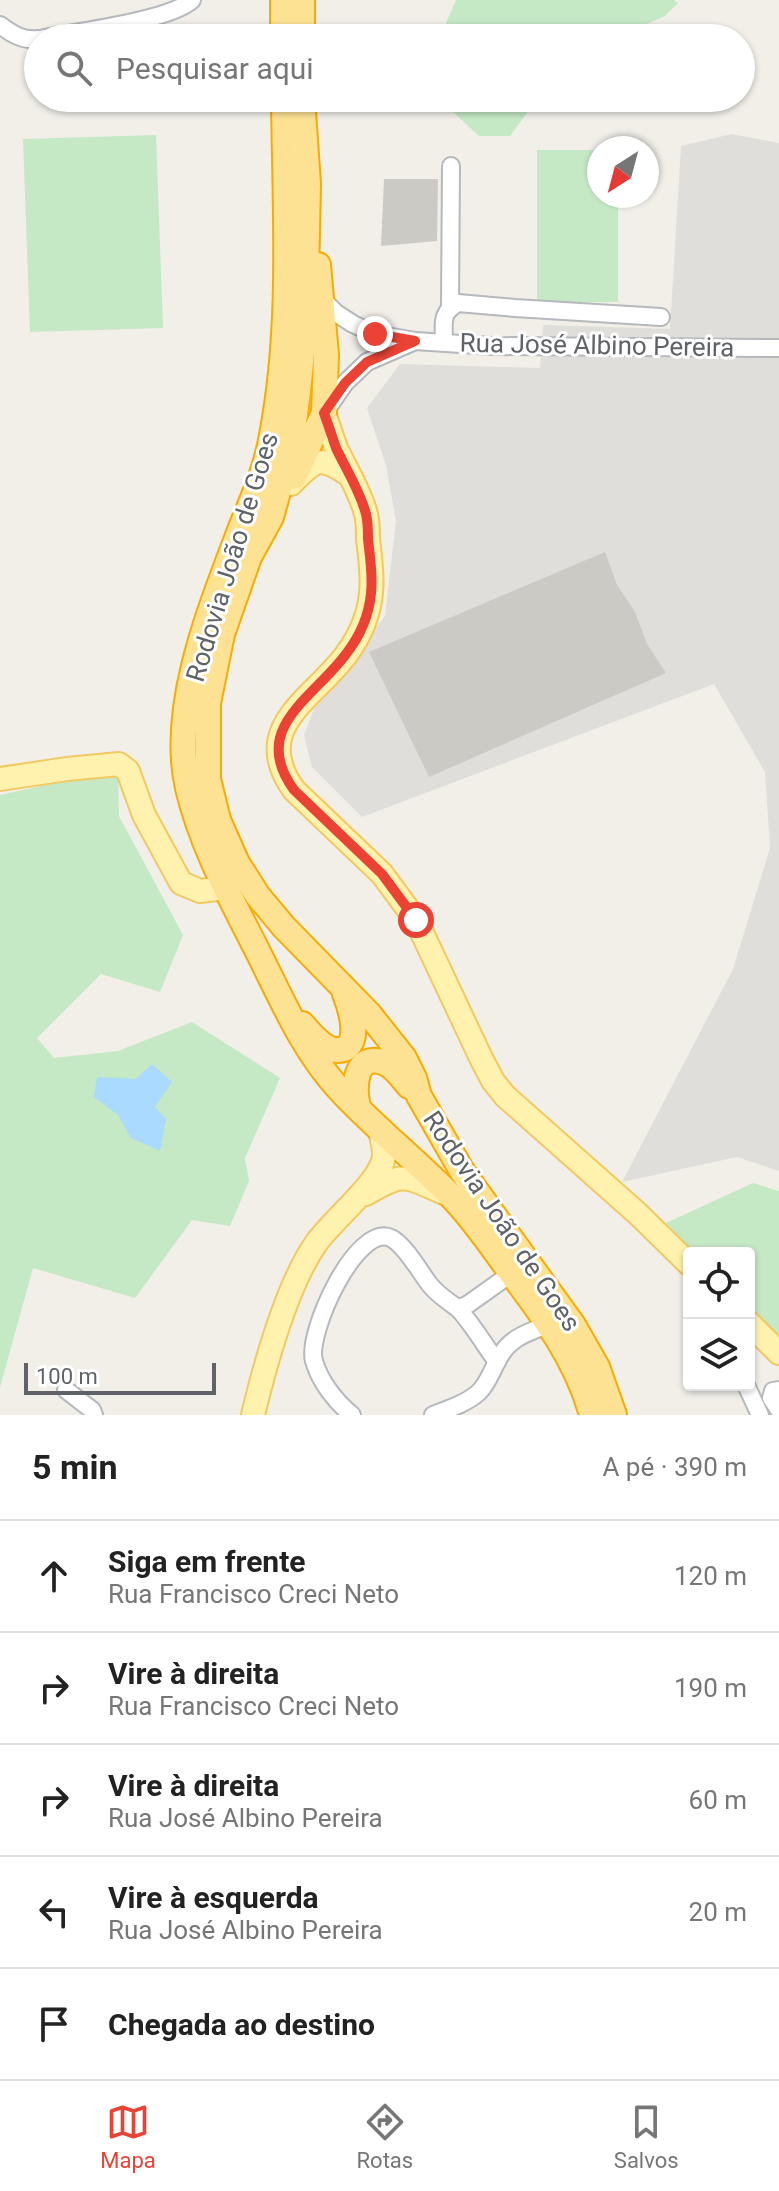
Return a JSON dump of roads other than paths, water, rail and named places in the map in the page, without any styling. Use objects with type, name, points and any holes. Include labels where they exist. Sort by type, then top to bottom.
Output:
[{"type":"highway","points":[[283,0],[283,24]]},
{"type":"highway","points":[[302,0],[302,24]]},
{"type":"highway","name":"Rodovia João de Goes","points":[[284,112],[286,320],[279,399],[262,474],[209,615],[196,661],[184,719],[183,751],[188,786],[200,828],[225,888],[290,1019],[317,1063],[380,1131],[451,1196],[512,1273],[550,1324],[584,1389],[592,1415]]},
{"type":"highway","name":"Rodovia João de Goes","points":[[303,112],[308,184],[305,323],[291,445],[271,517],[249,557],[222,634],[208,703],[208,779],[218,820],[237,863],[258,896],[369,1014],[404,1058],[419,1096],[462,1171],[573,1325],[597,1367],[614,1415]]},
{"type":"highway","points":[[271,517],[324,413],[326,355],[323,300],[308,184]]},
{"type":"highway","points":[[277,990],[303,1026],[318,1041],[337,1051],[350,1042],[354,1021],[342,986]]},
{"type":"highway","points":[[358,1107],[354,1084],[363,1065],[371,1061],[392,1067],[419,1096]]},
{"type":"main road","points":[[324,413],[366,515],[372,567],[371,595],[366,622],[346,655],[291,714],[280,733],[277,744],[284,776],[294,790],[382,874],[416,920],[481,1058],[505,1096],[683,1258]]},
{"type":"main road","points":[[290,485],[317,462],[330,462],[349,475]]},
{"type":"main road","points":[[0,779],[119,764],[128,771],[144,815],[181,883],[200,891],[225,888]]},
{"type":"main road","points":[[253,1415],[282,1317],[301,1270],[316,1244],[355,1201],[384,1160],[380,1131]]},
{"type":"main road","points":[[355,1201],[401,1177],[451,1196]]},
{"type":"main road","points":[[755,1329],[779,1353]]},
{"type":"street","points":[[114,24],[167,14],[192,0]]},
{"type":"street","points":[[0,25],[15,36],[24,38]]},
{"type":"street","points":[[450,307],[451,166]]},
{"type":"street","name":"Rua José Albino Pereira","points":[[323,300],[336,313],[375,334],[415,341],[492,346],[779,348]]},
{"type":"street","points":[[444,341],[444,316],[450,307],[458,303],[661,317]]},
{"type":"street","name":"Rua José Albino Pereira","points":[[324,413],[345,383],[367,362],[415,341]]},
{"type":"street","points":[[352,1415],[329,1390],[313,1359],[313,1343],[316,1327],[344,1268],[363,1247],[381,1237],[393,1239],[439,1295],[458,1308],[497,1362]]},
{"type":"street","points":[[458,1308],[512,1273]]},
{"type":"street","points":[[433,1415],[476,1394],[485,1386],[502,1353],[518,1336],[550,1324]]},
{"type":"street","points":[[66,1390],[94,1415]]},
{"type":"street","points":[[779,1390],[773,1391],[771,1398],[779,1410]]},
{"type":"street","points":[[749,1391],[760,1415]]},
{"type":"water","points":[[152,1064],[172,1082],[155,1107],[166,1119],[160,1151],[131,1138],[118,1115],[94,1097],[97,1077],[136,1079]]}]
